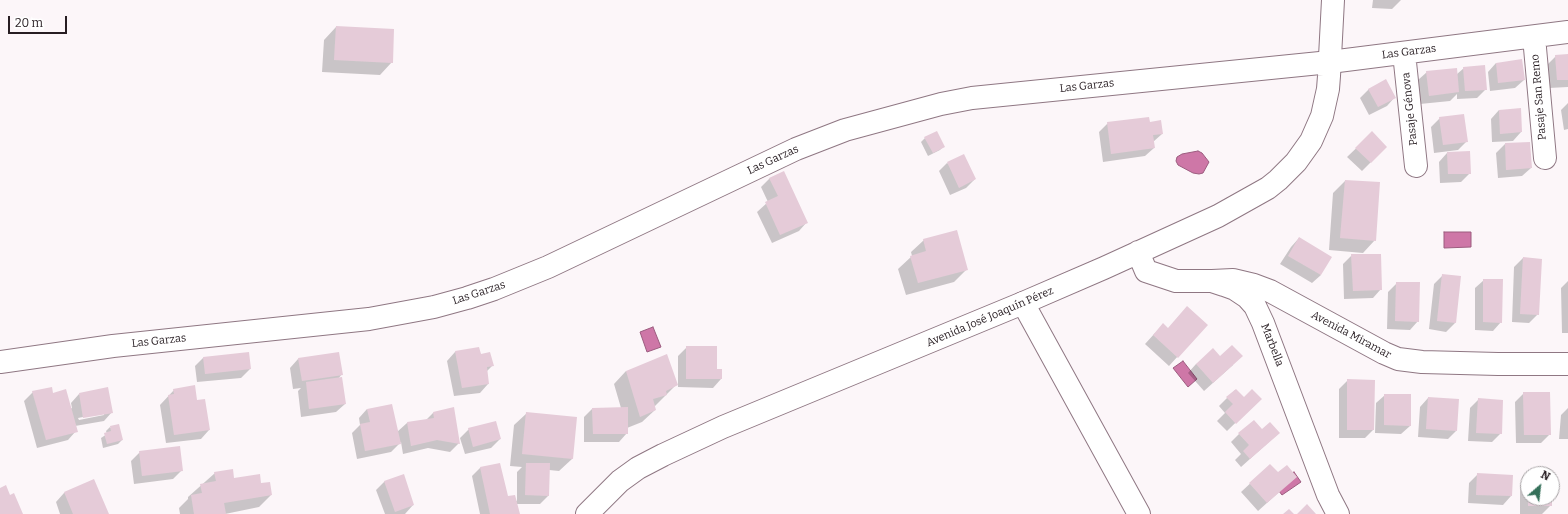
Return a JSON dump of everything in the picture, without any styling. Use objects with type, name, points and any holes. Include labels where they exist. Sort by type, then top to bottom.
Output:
[{"type":"street","name":"Avenida José Joaquín Pérez","points":[[587,514],[620,481],[638,468],[663,455],[723,427],[1023,304],[1218,216],[1268,188],[1296,162],[1311,141],[1322,116],[1328,89],[1333,2]]},
{"type":"street","name":"Las Garzas","points":[[0,362],[113,346],[369,319],[434,307],[494,289],[548,267],[796,149],[845,130],[941,104],[972,98],[1330,62],[1568,32]]},
{"type":"street","name":"Pasaje San Remo","points":[[1534,37],[1545,158]]},
{"type":"street","name":"Pasaje Génova","points":[[1404,53],[1416,166]]},
{"type":"street","name":"Marbella","points":[[1138,252],[1146,271],[1176,281],[1212,281],[1234,289],[1247,297],[1255,306],[1264,323],[1328,495],[1338,514]]},
{"type":"street","name":"Avenida Miramar","points":[[1212,281],[1233,280],[1254,285],[1398,359],[1422,362],[1568,364]]},
{"type":"street","points":[[1023,304],[1139,514]]},
{"type":"shaded area","points":[[1198,151],[1202,153],[1209,162],[1203,173],[1193,173],[1178,165],[1176,161],[1177,157],[1182,154]]},
{"type":"shaded area","points":[[1444,232],[1471,232],[1471,247],[1444,248]]},
{"type":"shaded area","points":[[653,327],[661,347],[647,352],[640,332]]},
{"type":"shaded area","points":[[1183,361],[1197,379],[1188,387],[1173,368]]},
{"type":"shaded area","points":[[1294,472],[1301,482],[1282,495],[1275,486]]},
{"type":"building","points":[[336,26],[394,29],[393,63],[334,60]]},
{"type":"building","points":[[1568,54],[1568,80],[1557,80],[1555,55]]},
{"type":"building","points":[[1522,59],[1525,80],[1498,83],[1496,63]]},
{"type":"building","points":[[1485,65],[1487,90],[1465,91],[1463,67]]},
{"type":"building","points":[[1457,68],[1459,92],[1429,96],[1426,71]]},
{"type":"building","points":[[1386,79],[1396,98],[1378,107],[1368,89]]},
{"type":"building","points":[[1521,108],[1522,132],[1500,134],[1499,110]]},
{"type":"building","points":[[1464,114],[1468,142],[1443,145],[1439,117]]},
{"type":"building","points":[[1149,117],[1150,122],[1161,120],[1163,134],[1153,135],[1155,148],[1111,154],[1107,122]]},
{"type":"building","points":[[937,131],[945,147],[933,153],[924,137]]},
{"type":"building","points":[[1372,131],[1387,147],[1371,163],[1355,148]]},
{"type":"building","points":[[1530,142],[1532,168],[1506,170],[1505,143]]},
{"type":"building","points":[[1470,151],[1471,174],[1448,174],[1447,152]]},
{"type":"building","points":[[964,154],[976,179],[959,188],[947,162]]},
{"type":"building","points":[[784,171],[808,223],[780,235],[765,202],[778,196],[769,178]]},
{"type":"building","points":[[1345,180],[1380,182],[1376,241],[1340,238]]},
{"type":"building","points":[[957,230],[968,270],[918,283],[910,256],[926,251],[923,239]]},
{"type":"building","points":[[1299,237],[1332,257],[1321,275],[1288,256]]},
{"type":"building","points":[[1351,254],[1381,254],[1382,290],[1353,291]]},
{"type":"building","points":[[1523,257],[1542,259],[1539,315],[1520,314]]},
{"type":"building","points":[[1442,274],[1461,276],[1456,323],[1437,321]]},
{"type":"building","points":[[1483,279],[1503,279],[1502,323],[1483,322]]},
{"type":"building","points":[[1396,282],[1420,282],[1419,322],[1395,321]]},
{"type":"building","points":[[1187,306],[1208,325],[1178,358],[1153,335],[1163,323],[1168,328]]},
{"type":"building","points":[[1232,345],[1243,356],[1213,383],[1196,364],[1213,348],[1220,356]]},
{"type":"building","points":[[686,346],[717,346],[717,369],[722,369],[722,379],[686,379]]},
{"type":"building","points":[[479,347],[481,354],[490,352],[494,366],[487,367],[489,384],[462,388],[455,351]]},
{"type":"building","points":[[249,352],[251,369],[205,374],[203,357]]},
{"type":"building","points":[[339,352],[343,375],[302,381],[298,358]]},
{"type":"building","points":[[667,354],[678,385],[666,391],[667,395],[653,399],[656,410],[640,417],[626,371]]},
{"type":"building","points":[[342,377],[346,404],[309,409],[306,382]]},
{"type":"building","points":[[1347,379],[1375,380],[1374,430],[1347,430]]},
{"type":"building","points":[[195,385],[197,400],[205,399],[210,430],[174,435],[168,395],[174,394],[173,389]]},
{"type":"building","points":[[52,387],[53,393],[66,389],[78,432],[46,440],[32,391]]},
{"type":"building","points":[[108,387],[113,413],[83,418],[79,393]]},
{"type":"building","points":[[1236,389],[1244,397],[1252,389],[1262,399],[1236,424],[1225,412],[1233,404],[1226,397]]},
{"type":"building","points":[[1523,392],[1550,392],[1551,435],[1524,435]]},
{"type":"building","points":[[1384,394],[1411,394],[1411,426],[1384,425]]},
{"type":"building","points":[[1428,397],[1459,399],[1457,431],[1426,429]]},
{"type":"building","points":[[1478,398],[1503,400],[1502,434],[1476,433]]},
{"type":"building","points":[[392,404],[401,444],[365,451],[360,424],[370,422],[367,409]]},
{"type":"building","points":[[454,407],[460,444],[437,440],[411,446],[407,422],[434,418],[433,412]]},
{"type":"building","points":[[628,407],[628,434],[593,434],[592,408]]},
{"type":"building","points":[[526,412],[577,417],[573,459],[522,454]]},
{"type":"building","points":[[1254,420],[1262,429],[1270,422],[1280,433],[1250,459],[1243,451],[1249,445],[1238,433]]},
{"type":"building","points":[[496,421],[501,439],[473,447],[468,428]]},
{"type":"building","points":[[119,424],[123,440],[107,444],[104,433],[111,431],[110,426]]},
{"type":"building","points":[[180,446],[183,471],[142,476],[139,451]]},
{"type":"building","points":[[500,463],[508,496],[515,495],[520,514],[490,514],[480,467]]},
{"type":"building","points":[[526,463],[550,463],[549,496],[525,495]]},
{"type":"building","points":[[1270,464],[1278,472],[1287,465],[1297,477],[1267,503],[1249,483]]},
{"type":"building","points":[[233,469],[234,478],[260,474],[261,483],[270,482],[272,495],[224,503],[226,514],[194,514],[191,495],[202,493],[200,484],[216,481],[214,472]]},
{"type":"building","points":[[1477,473],[1513,475],[1512,496],[1476,495]]},
{"type":"building","points":[[404,474],[414,505],[395,512],[384,481]]},
{"type":"building","points":[[94,479],[109,514],[73,514],[64,492]]},
{"type":"building","points":[[6,485],[10,495],[14,493],[23,514],[0,514],[0,488]]},
{"type":"building","points":[[1307,504],[1316,514],[1297,514]]},
{"type":"building","points":[[1289,509],[1294,514],[1283,514]]}]
